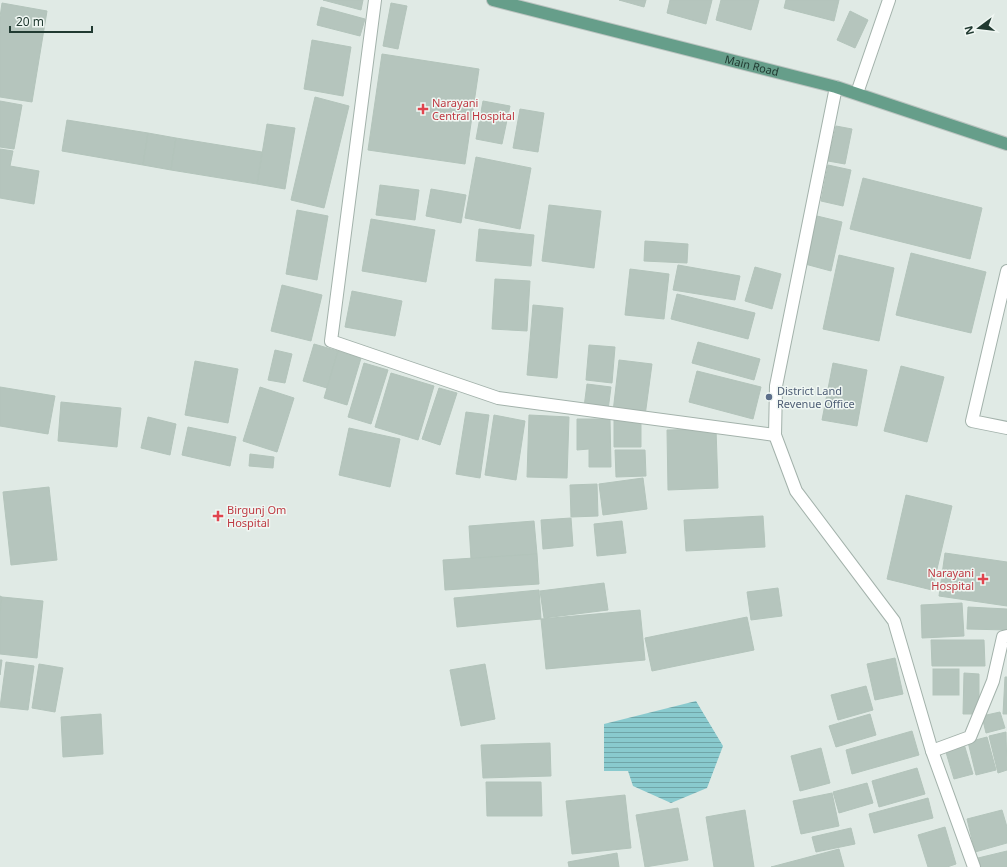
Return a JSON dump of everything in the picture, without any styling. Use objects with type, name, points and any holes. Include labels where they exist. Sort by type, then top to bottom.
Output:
[{"type":"main road","name":"Main Road","points":[[493,0],[836,87],[1007,144]]},
{"type":"street","points":[[375,0],[331,341],[498,398],[775,436]]},
{"type":"street","points":[[857,93],[889,0]]},
{"type":"street","points":[[836,87],[776,386],[775,436],[796,491],[894,621],[932,751],[974,867]]},
{"type":"street","points":[[1007,271],[972,420],[1007,428]]},
{"type":"street","points":[[932,751],[970,738],[993,681],[1003,637],[1007,636]]},
{"type":"water","points":[[696,701],[723,746],[707,788],[671,803],[633,786],[628,771],[604,771],[604,724]]},
{"type":"building","points":[[323,0],[363,0],[361,10]]},
{"type":"building","points":[[619,0],[646,0],[644,7]]},
{"type":"building","points":[[670,0],[712,0],[706,24],[667,13]]},
{"type":"building","points":[[721,0],[759,0],[751,30],[716,20]]},
{"type":"building","points":[[786,0],[839,0],[834,21],[784,8]]},
{"type":"building","points":[[2,3],[47,11],[32,102],[0,97],[0,17]]},
{"type":"building","points":[[391,3],[407,6],[398,49],[383,46]]},
{"type":"building","points":[[321,7],[365,19],[360,36],[317,25]]},
{"type":"building","points":[[850,11],[868,20],[855,48],[837,40]]},
{"type":"building","points":[[312,40],[351,47],[343,96],[304,89]]},
{"type":"building","name":"Narayani Central Hospital","points":[[382,54],[479,69],[465,164],[368,150]]},
{"type":"building","points":[[315,97],[349,106],[324,208],[291,200]]},
{"type":"building","points":[[0,101],[22,105],[14,149],[0,147]]},
{"type":"building","points":[[483,101],[510,106],[502,144],[476,139]]},
{"type":"building","points":[[520,109],[544,113],[538,152],[513,148]]},
{"type":"building","points":[[67,120],[148,133],[143,165],[62,151]]},
{"type":"building","points":[[267,124],[295,128],[285,189],[257,184]]},
{"type":"building","points":[[836,126],[852,129],[845,164],[828,161]]},
{"type":"building","points":[[148,133],[176,138],[171,170],[143,165]]},
{"type":"building","points":[[176,138],[262,152],[257,184],[171,170]]},
{"type":"building","points":[[0,149],[13,151],[10,166],[39,171],[34,204],[0,198]]},
{"type":"building","points":[[476,157],[531,168],[520,229],[465,218]]},
{"type":"building","points":[[828,165],[851,170],[843,206],[821,201]]},
{"type":"building","points":[[863,178],[982,208],[970,259],[850,229]]},
{"type":"building","points":[[380,185],[419,190],[415,220],[376,215]]},
{"type":"building","points":[[431,189],[466,195],[461,223],[426,216]]},
{"type":"building","points":[[549,205],[601,211],[594,268],[542,261]]},
{"type":"building","points":[[297,210],[328,216],[317,280],[286,274]]},
{"type":"building","points":[[817,216],[842,222],[831,271],[805,264]]},
{"type":"building","points":[[371,219],[435,230],[426,282],[362,271]]},
{"type":"building","points":[[479,229],[534,235],[531,266],[476,261]]},
{"type":"building","points":[[645,241],[688,244],[687,263],[644,261]]},
{"type":"building","points":[[911,253],[986,272],[971,333],[896,315]]},
{"type":"building","points":[[839,255],[894,268],[879,341],[823,329]]},
{"type":"building","points":[[678,265],[740,276],[735,300],[673,290]]},
{"type":"building","points":[[755,267],[781,274],[772,309],[745,301]]},
{"type":"building","points":[[630,269],[669,274],[664,319],[625,315]]},
{"type":"building","points":[[495,279],[530,281],[527,331],[492,329]]},
{"type":"building","points":[[282,285],[322,295],[311,341],[271,331]]},
{"type":"building","points":[[352,291],[402,301],[395,336],[345,327]]},
{"type":"building","points":[[677,294],[755,313],[748,339],[671,319]]},
{"type":"building","points":[[533,305],[563,308],[557,378],[527,375]]},
{"type":"building","points":[[698,342],[760,359],[754,380],[692,363]]},
{"type":"building","points":[[314,344],[338,351],[327,388],[303,381]]},
{"type":"building","points":[[589,345],[615,347],[612,383],[586,380]]},
{"type":"building","points":[[275,350],[292,354],[285,383],[268,380]]},
{"type":"building","points":[[338,351],[361,358],[347,405],[324,398]]},
{"type":"building","points":[[619,360],[652,364],[645,416],[613,412]]},
{"type":"building","points":[[195,361],[238,369],[228,423],[185,415]]},
{"type":"building","points":[[364,363],[388,370],[371,424],[348,417]]},
{"type":"building","points":[[833,363],[867,370],[857,426],[822,420]]},
{"type":"building","points":[[901,366],[944,377],[927,442],[884,431]]},
{"type":"building","points":[[697,371],[761,387],[753,419],[689,402]]},
{"type":"building","points":[[391,373],[434,386],[418,440],[375,427]]},
{"type":"building","points":[[587,384],[611,387],[608,410],[584,407]]},
{"type":"building","points":[[0,387],[55,396],[48,434],[0,426]]},
{"type":"building","points":[[260,387],[294,398],[277,452],[243,441]]},
{"type":"building","points":[[439,388],[457,393],[440,445],[422,439]]},
{"type":"building","points":[[61,402],[121,408],[117,447],[58,441]]},
{"type":"building","points":[[466,412],[489,415],[480,478],[456,474]]},
{"type":"building","points":[[494,415],[525,421],[516,480],[485,475]]},
{"type":"building","points":[[529,415],[569,417],[567,478],[527,477]]},
{"type":"building","points":[[148,417],[176,424],[170,455],[141,448]]},
{"type":"building","points":[[577,419],[610,419],[611,467],[589,467],[589,449],[577,450]]},
{"type":"building","points":[[614,419],[641,420],[641,447],[614,447]]},
{"type":"building","points":[[188,427],[236,437],[230,466],[182,455]]},
{"type":"building","points":[[349,428],[400,439],[390,487],[339,475]]},
{"type":"building","points":[[716,429],[718,488],[668,490],[667,430]]},
{"type":"building","points":[[615,450],[645,450],[646,476],[616,477]]},
{"type":"building","points":[[250,454],[274,457],[273,468],[249,466]]},
{"type":"building","points":[[643,478],[647,509],[603,515],[599,484]]},
{"type":"building","points":[[597,484],[598,516],[571,517],[570,485]]},
{"type":"building","points":[[49,487],[57,560],[11,565],[3,492]]},
{"type":"building","points":[[906,495],[952,506],[932,590],[887,579]]},
{"type":"building","points":[[763,516],[765,547],[686,551],[684,520]]},
{"type":"building","points":[[571,518],[573,546],[543,549],[541,520]]},
{"type":"building","points":[[534,521],[537,554],[471,559],[469,526]]},
{"type":"building","points":[[622,521],[626,553],[597,556],[594,524]]},
{"type":"building","points":[[945,553],[1007,562],[1007,606],[939,596]]},
{"type":"building","points":[[537,554],[539,584],[445,590],[443,560]]},
{"type":"building","points":[[604,583],[608,610],[544,618],[540,591]]},
{"type":"building","points":[[778,588],[782,616],[751,620],[747,592]]},
{"type":"building","points":[[539,590],[541,619],[457,627],[454,598]]},
{"type":"building","points":[[0,596],[2,597],[0,614]]},
{"type":"building","points":[[2,597],[43,601],[37,658],[0,654],[0,614]]},
{"type":"building","points":[[962,603],[964,636],[922,638],[921,605]]},
{"type":"building","points":[[968,607],[1007,609],[1007,630],[967,629]]},
{"type":"building","points":[[640,610],[645,660],[546,669],[541,619]]},
{"type":"building","points":[[747,617],[754,650],[652,671],[645,638]]},
{"type":"building","points":[[931,640],[984,640],[985,666],[932,666]]},
{"type":"building","points":[[895,658],[903,694],[875,700],[867,664]]},
{"type":"building","points":[[0,660],[2,660],[0,675]]},
{"type":"building","points":[[6,662],[34,666],[28,710],[0,707]]},
{"type":"building","points":[[39,664],[63,668],[55,712],[32,708]]},
{"type":"building","points":[[485,664],[495,719],[461,726],[450,670]]},
{"type":"building","points":[[933,669],[959,669],[959,695],[933,695]]},
{"type":"building","points":[[964,673],[979,674],[979,714],[963,714]]},
{"type":"building","points":[[1005,677],[1007,677],[1007,714],[1003,714]]},
{"type":"building","points":[[866,686],[873,710],[838,720],[831,695]]},
{"type":"building","points":[[1000,712],[1005,728],[986,733],[982,716]]},
{"type":"building","points":[[101,714],[103,754],[63,757],[61,717]]},
{"type":"building","points":[[870,714],[876,735],[836,747],[829,726]]},
{"type":"building","points":[[912,731],[919,755],[852,774],[846,750]]},
{"type":"building","points":[[1006,732],[1007,770],[998,773],[989,736]]},
{"type":"building","points":[[987,737],[996,770],[976,775],[968,742]]},
{"type":"building","points":[[550,743],[551,776],[483,778],[481,745]]},
{"type":"building","points":[[964,744],[973,774],[954,779],[945,749]]},
{"type":"building","points":[[821,748],[830,783],[800,791],[791,756]]},
{"type":"building","points":[[917,768],[925,794],[879,807],[872,781]]},
{"type":"building","points":[[486,782],[541,782],[542,816],[487,816]]},
{"type":"building","points":[[867,783],[873,803],[839,813],[833,792]]},
{"type":"building","points":[[832,793],[839,826],[801,834],[793,801]]},
{"type":"building","points":[[625,795],[631,848],[572,854],[566,801]]},
{"type":"building","points":[[928,798],[933,818],[874,833],[869,814]]},
{"type":"building","points":[[678,808],[688,860],[645,867],[636,815]]},
{"type":"building","points":[[745,810],[754,867],[714,867],[706,817]]},
{"type":"building","points":[[1002,810],[1007,827],[1007,843],[975,852],[967,819]]},
{"type":"building","points":[[945,827],[956,864],[947,867],[928,867],[918,835]]},
{"type":"building","points":[[851,828],[855,844],[816,852],[812,837]]},
{"type":"building","points":[[839,849],[844,867],[771,867]]},
{"type":"building","points":[[1007,851],[1007,867],[980,867],[978,858]]},
{"type":"building","points":[[617,853],[619,867],[569,867],[568,862]]},
{"type":"place","name":"Narayani Central Hospital","points":[[423,109]]},
{"type":"place","name":"District Land Revenue Office","points":[[769,397]]},
{"type":"place","name":"Birgunj Om Hospital","points":[[218,516]]},
{"type":"place","name":"Narayani Hospital","points":[[983,579]]}]
